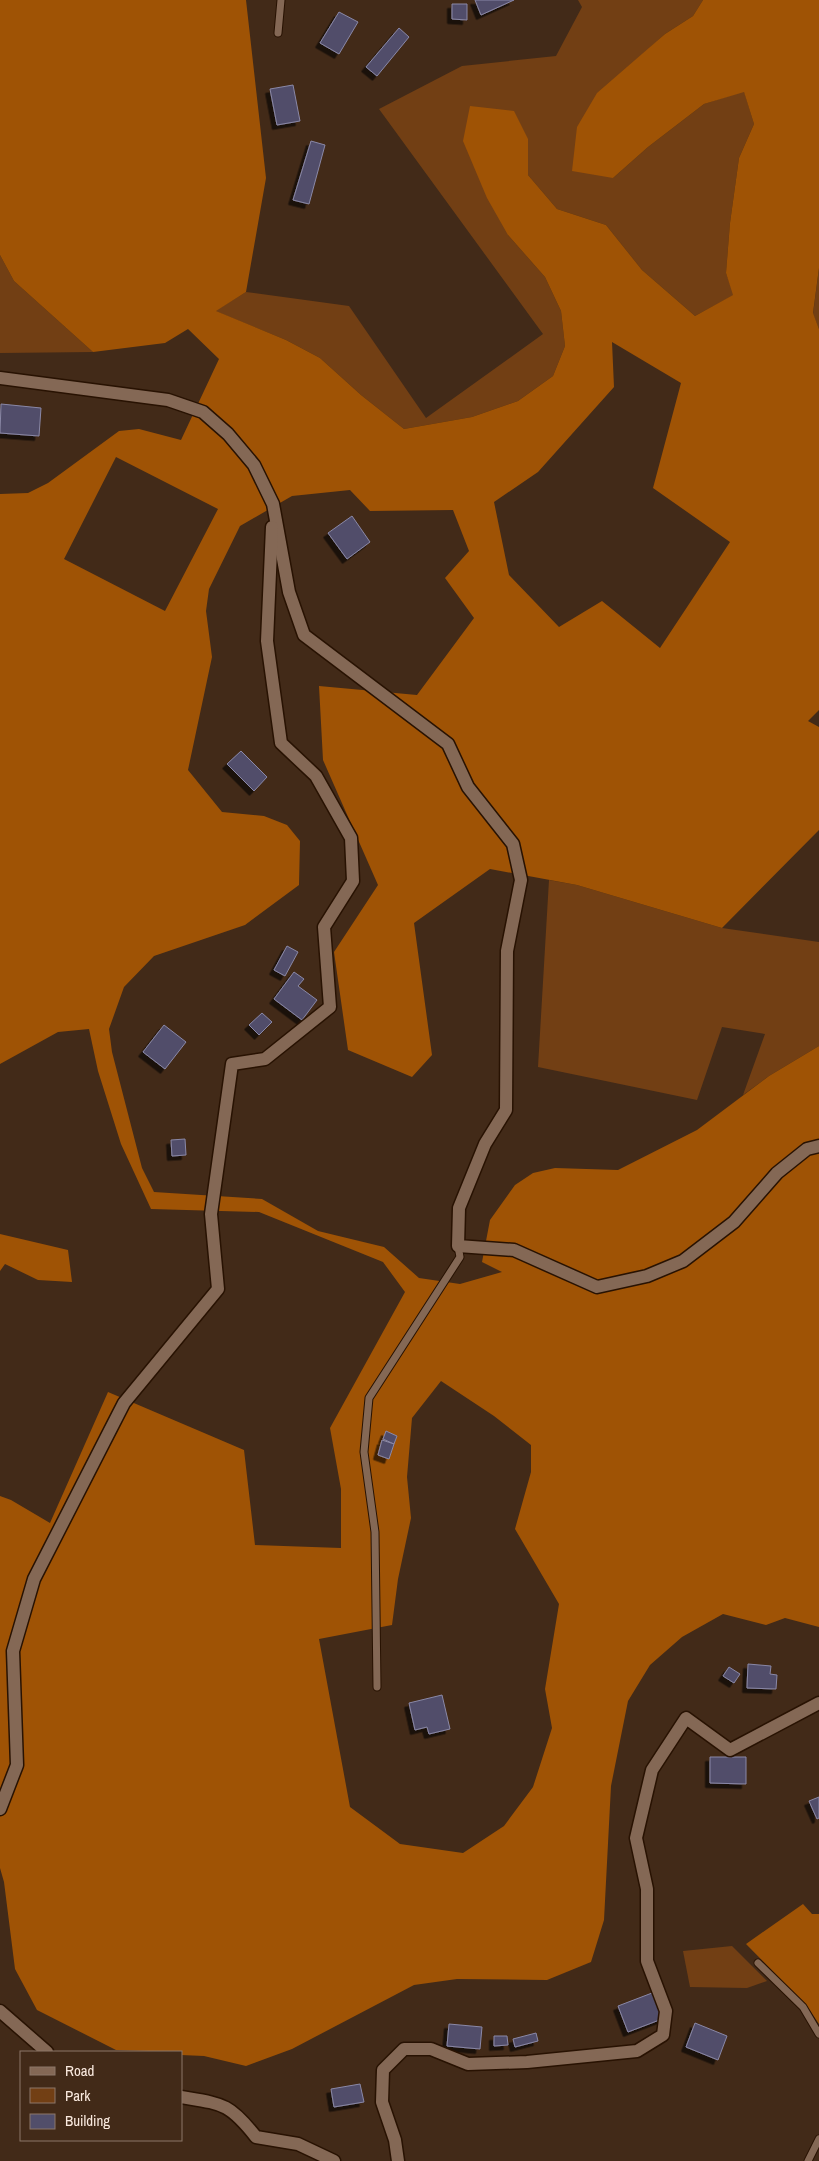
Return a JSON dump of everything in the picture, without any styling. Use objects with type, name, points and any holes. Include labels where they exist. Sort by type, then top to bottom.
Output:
[{"type":"street","points":[[0,378],[168,400],[203,412],[228,434],[254,465],[273,504],[289,592],[304,635],[448,744],[468,787],[513,844],[520,880],[507,951],[506,1110],[485,1144],[459,1208],[458,1246],[514,1250],[596,1287],[647,1276],[683,1261],[734,1222],[777,1173],[807,1149],[819,1146]]},
{"type":"street","points":[[0,1809],[18,1765],[13,1651],[34,1579],[124,1403],[218,1290],[211,1214],[232,1064],[265,1059],[330,1007],[324,927],[353,881],[351,838],[316,776],[281,743],[267,641],[273,504]]},
{"type":"street","points":[[398,2161],[395,2140],[382,2102],[383,2070],[404,2049],[431,2049],[468,2064],[527,2062],[637,2051],[663,2035],[666,2011],[647,1961],[647,1889],[636,1838],[652,1770],[686,1718],[730,1750],[819,1702]]},
{"type":"street","points":[[0,2011],[46,2051]]},
{"type":"street","points":[[182,2097],[220,2104],[238,2115],[256,2137],[298,2144],[334,2161]]},
{"type":"lane","points":[[278,32],[281,0]]},
{"type":"lane","points":[[377,1687],[375,1532],[364,1452],[369,1398],[460,1257],[458,1246]]},
{"type":"lane","points":[[758,1963],[803,2007],[819,2034]]},
{"type":"lane","points":[[808,2161],[819,2140]]},
{"type":"green space","points":[[578,0],[703,0],[693,16],[665,34],[633,63],[613,178],[648,147],[704,104],[744,91],[754,124],[739,158],[730,223],[726,273],[734,295],[695,316],[642,270],[606,225],[557,209],[528,175],[528,139],[508,235],[545,277],[561,311],[565,346],[553,376],[518,401],[472,417],[404,429],[361,395],[320,358],[286,340],[215,311],[246,292],[349,306],[426,418],[543,334],[379,109],[462,66],[556,56],[582,7]]},
{"type":"green space","points":[[0,255],[14,281],[93,352],[0,353]]},
{"type":"green space","points":[[819,268],[819,329],[813,314]]},
{"type":"green space","points":[[549,880],[577,885],[722,928],[819,942],[819,1046],[769,1076],[743,1095],[765,1034],[722,1027],[697,1100],[538,1067]]},
{"type":"green space","points":[[732,1946],[767,1981],[747,1988],[690,1987],[683,1951]]},
{"type":"shaded area","points":[[0,0],[246,0],[266,178],[246,292],[216,311],[286,340],[320,358],[361,395],[404,429],[472,417],[518,401],[553,376],[565,346],[561,311],[545,277],[508,235],[487,198],[463,141],[470,106],[514,111],[528,139],[528,175],[557,209],[606,225],[642,270],[695,316],[733,295],[726,273],[730,223],[739,158],[754,124],[744,92],[704,104],[648,147],[613,178],[572,171],[577,127],[597,93],[665,34],[693,16],[703,0],[819,0],[819,268],[813,313],[819,329],[819,710],[808,721],[819,727],[819,830],[722,928],[577,885],[490,869],[414,923],[432,1055],[412,1077],[348,1050],[334,952],[378,885],[323,760],[319,686],[417,695],[474,618],[445,578],[469,551],[453,510],[370,511],[350,490],[292,496],[240,526],[209,589],[206,611],[212,657],[188,770],[222,812],[264,816],[287,825],[300,841],[299,885],[245,925],[154,956],[124,987],[109,1029],[112,1052],[142,1168],[154,1192],[262,1199],[318,1231],[384,1247],[419,1278],[460,1284],[502,1272],[482,1262],[490,1220],[515,1185],[533,1173],[555,1168],[618,1170],[697,1130],[769,1076],[819,1046],[819,1627],[785,1618],[766,1625],[723,1614],[682,1637],[650,1665],[628,1701],[611,1786],[604,1920],[591,1962],[547,1980],[457,1979],[414,1985],[292,2049],[246,2066],[204,2056],[182,2055],[182,2051],[116,2050],[37,2010],[15,1969],[4,1882],[0,1868],[0,1496],[11,1500],[50,1523],[108,1392],[244,1450],[255,1545],[341,1548],[341,1489],[330,1428],[405,1292],[383,1262],[259,1212],[151,1209],[121,1144],[98,1071],[89,1029],[58,1032],[0,1064],[0,494],[28,493],[48,483],[119,431],[139,429],[181,440],[219,359],[188,329],[165,343],[93,352],[14,281],[0,255]],"holes":[[[612,342],[681,383],[653,488],[730,542],[660,648],[602,601],[559,627],[509,575],[494,502],[538,472],[614,387]],[[116,457],[218,509],[165,611],[64,559]],[[441,1381],[494,1416],[531,1445],[531,1472],[515,1529],[559,1604],[545,1689],[552,1728],[533,1787],[504,1826],[463,1853],[400,1844],[350,1807],[319,1639],[392,1625],[398,1579],[411,1518],[407,1477],[412,1418]]]},
{"type":"shaded area","points":[[0,1234],[68,1250],[72,1282],[38,1280],[5,1264],[0,1271]]},
{"type":"shaded area","points":[[803,1904],[812,1914],[819,1914],[819,2024],[807,2006],[746,1944]]},
{"type":"building","points":[[475,0],[514,0],[481,15]]},
{"type":"building","points":[[452,4],[467,4],[467,20],[452,19]]},
{"type":"building","points":[[339,12],[358,22],[339,54],[320,43]]},
{"type":"building","points":[[399,28],[409,37],[377,76],[366,67]]},
{"type":"building","points":[[293,85],[300,121],[277,125],[270,89]]},
{"type":"building","points":[[311,141],[325,145],[309,204],[293,200]]},
{"type":"building","points":[[1,404],[41,408],[39,436],[0,433]]},
{"type":"building","points":[[352,516],[370,542],[347,559],[328,533]]},
{"type":"building","points":[[241,751],[267,777],[254,791],[227,764]]},
{"type":"building","points":[[287,946],[298,952],[285,976],[274,970]]},
{"type":"building","points":[[294,972],[304,979],[298,986],[317,1000],[302,1020],[274,999]]},
{"type":"building","points":[[262,1013],[272,1022],[259,1035],[249,1025]]},
{"type":"building","points":[[164,1025],[186,1042],[165,1069],[143,1052]]},
{"type":"building","points":[[185,1139],[186,1155],[172,1156],[171,1140]]},
{"type":"building","points":[[386,1431],[397,1436],[394,1444],[383,1439]]},
{"type":"building","points":[[382,1440],[394,1444],[389,1459],[378,1455]]},
{"type":"building","points":[[748,1664],[771,1666],[770,1674],[777,1675],[776,1689],[747,1688]]},
{"type":"building","points":[[729,1667],[740,1674],[734,1683],[723,1676]]},
{"type":"building","points":[[442,1695],[450,1729],[429,1734],[427,1727],[415,1730],[409,1703]]},
{"type":"building","points":[[710,1757],[746,1757],[746,1784],[710,1783]]},
{"type":"building","points":[[819,1797],[819,1818],[817,1819],[809,1801]]},
{"type":"building","points":[[652,1993],[662,2019],[628,2032],[618,2006]]},
{"type":"building","points":[[695,2023],[727,2036],[718,2060],[686,2047]]},
{"type":"building","points":[[449,2024],[482,2027],[480,2049],[447,2046]]},
{"type":"building","points":[[536,2033],[538,2041],[515,2047],[513,2039]]},
{"type":"building","points":[[494,2036],[507,2036],[508,2045],[494,2046]]},
{"type":"building","points":[[360,2084],[364,2102],[334,2107],[331,2089]]}]
